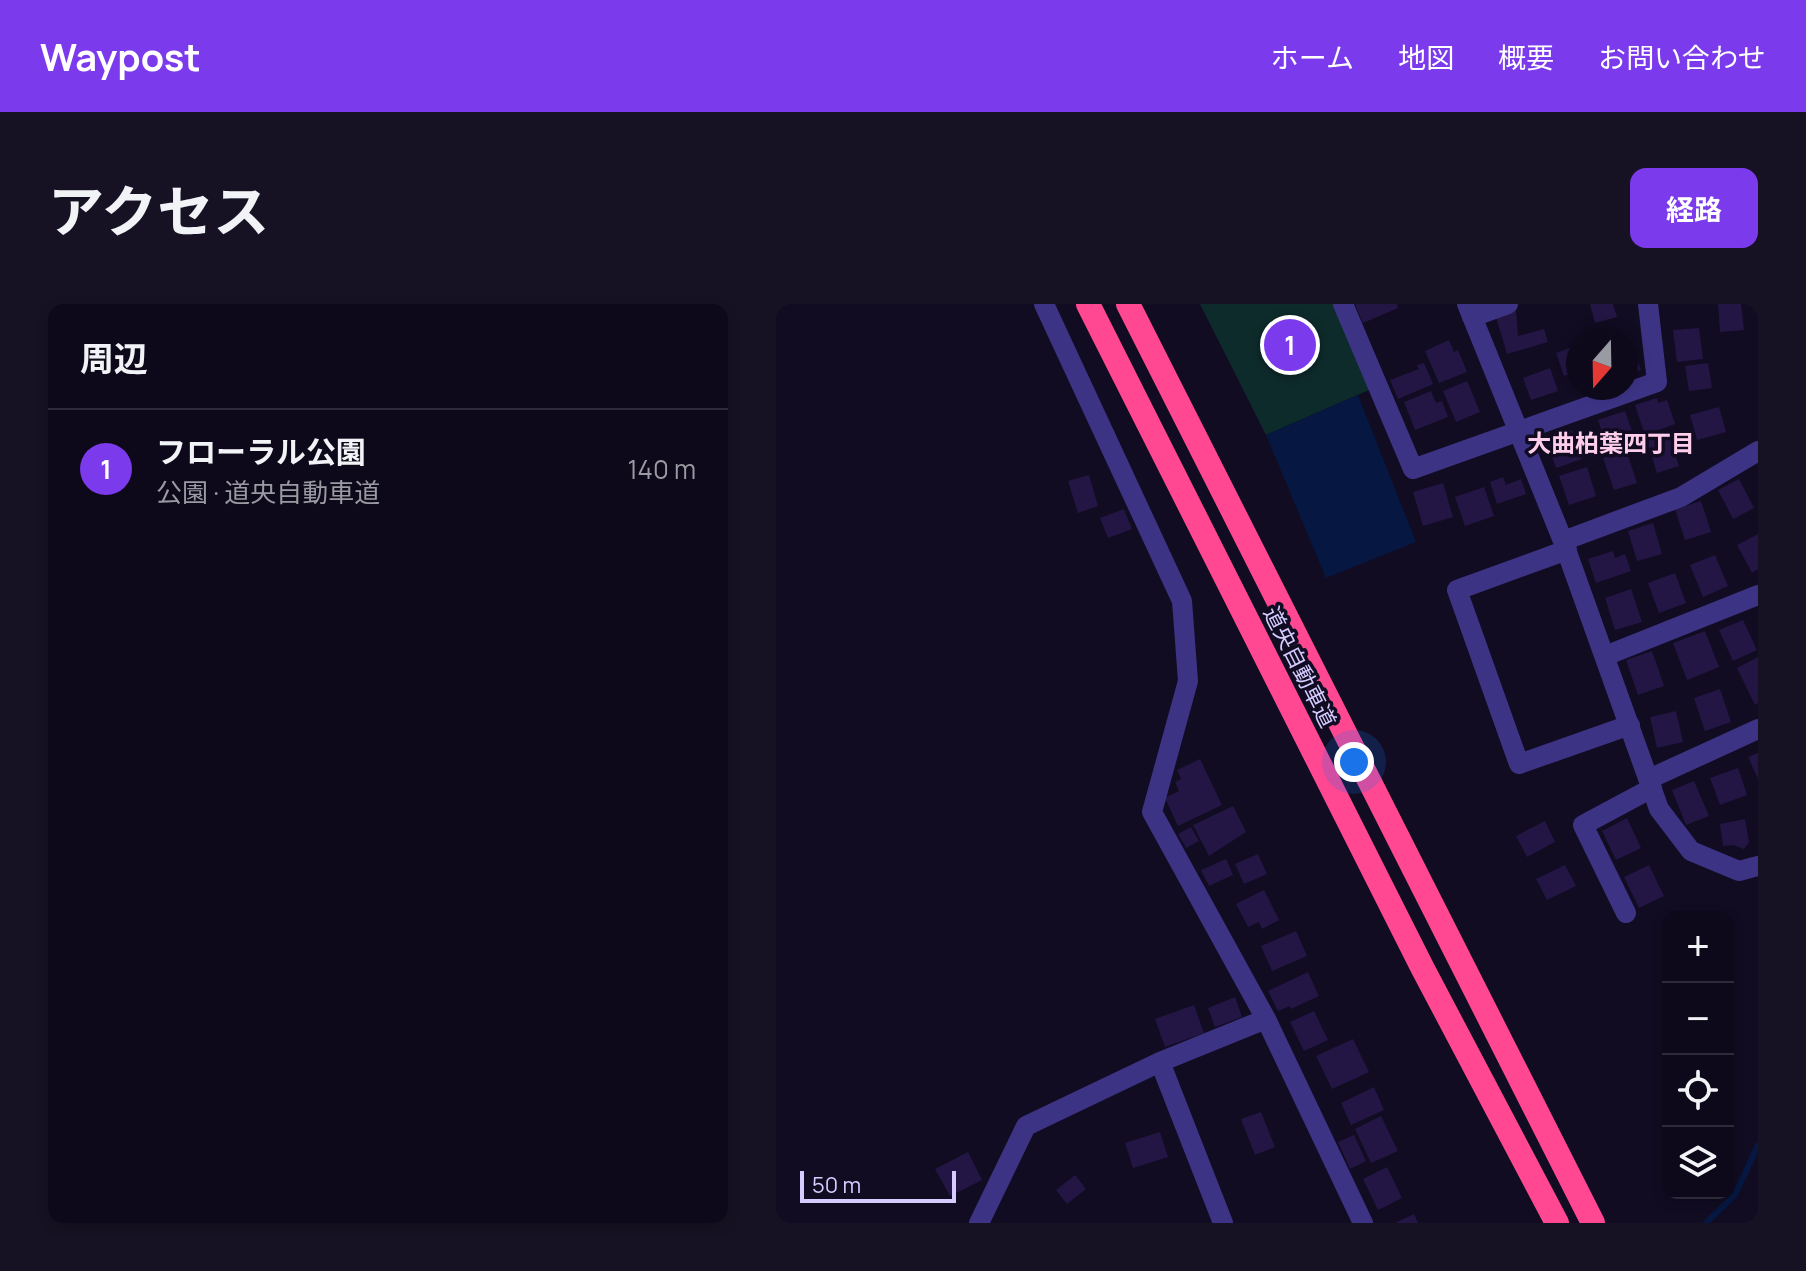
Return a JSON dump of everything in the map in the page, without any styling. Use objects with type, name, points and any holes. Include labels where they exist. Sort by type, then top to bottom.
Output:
[{"type":"highway","name":"道央自動車道","points":[[1088,304],[1416,955],[1557,1223]]},
{"type":"highway","name":"道央自動車道","points":[[1128,304],[1593,1223]]},
{"type":"street","points":[[1044,304],[1182,601],[1188,681],[1152,812],[1266,1019],[1363,1223]]},
{"type":"street","points":[[1343,304],[1413,469],[1657,382],[1648,304]]},
{"type":"street","points":[[1508,304],[1469,311],[1565,546],[1659,809],[1691,851],[1739,871],[1758,866]]},
{"type":"street","points":[[1630,725],[1519,764],[1457,590],[1681,497],[1758,451]]},
{"type":"street","points":[[1605,656],[1758,595]]},
{"type":"street","points":[[1626,913],[1583,825],[1650,784],[1758,729]]},
{"type":"street","points":[[979,1223],[1026,1126],[1160,1062],[1266,1019]]},
{"type":"street","points":[[1160,1062],[1223,1223]]},
{"type":"green space","points":[[1200,304],[1343,304],[1378,386],[1266,435]]},
{"type":"water","points":[[1358,395],[1416,542],[1326,578],[1266,435]]},
{"type":"building","points":[[1355,304],[1397,304],[1398,308],[1363,323]]},
{"type":"building","points":[[1590,304],[1613,304],[1617,317],[1595,323]]},
{"type":"building","points":[[1718,304],[1741,304],[1744,330],[1720,332]]},
{"type":"building","points":[[1516,311],[1518,336],[1544,329],[1548,342],[1507,354],[1496,317]]},
{"type":"building","points":[[1699,328],[1703,359],[1677,362],[1673,330]]},
{"type":"building","points":[[1449,340],[1454,352],[1458,350],[1467,372],[1439,383],[1425,351]]},
{"type":"building","points":[[1566,349],[1566,375],[1564,376],[1556,353]]},
{"type":"building","points":[[1424,363],[1433,384],[1398,399],[1390,380],[1419,369],[1417,365]]},
{"type":"building","points":[[1708,363],[1712,388],[1689,391],[1685,366]]},
{"type":"building","points":[[1550,368],[1558,391],[1531,400],[1523,378]]},
{"type":"building","points":[[1467,381],[1480,412],[1456,422],[1443,391]]},
{"type":"building","points":[[1431,391],[1436,403],[1442,401],[1448,417],[1415,430],[1404,402]]},
{"type":"building","points":[[1657,398],[1658,403],[1667,400],[1675,424],[1645,435],[1635,405]]},
{"type":"building","points":[[1719,407],[1726,432],[1697,440],[1690,415]]},
{"type":"building","points":[[1625,411],[1634,437],[1607,446],[1598,420]]},
{"type":"building","points":[[1572,430],[1582,459],[1556,468],[1546,439]]},
{"type":"building","points":[[1669,434],[1679,466],[1657,473],[1647,441]]},
{"type":"building","points":[[1626,450],[1637,483],[1614,490],[1603,458]]},
{"type":"building","points":[[1587,467],[1596,496],[1569,505],[1559,476]]},
{"type":"building","points":[[1089,475],[1098,506],[1078,513],[1068,481]]},
{"type":"building","points":[[1503,477],[1506,485],[1521,479],[1526,494],[1497,504],[1490,482]]},
{"type":"building","points":[[1739,479],[1754,508],[1733,519],[1718,490]]},
{"type":"building","points":[[1443,483],[1453,517],[1423,526],[1413,492]]},
{"type":"building","points":[[1484,487],[1494,516],[1465,526],[1455,497]]},
{"type":"building","points":[[1701,501],[1711,532],[1685,540],[1675,509]]},
{"type":"building","points":[[1124,509],[1132,529],[1108,538],[1100,518]]},
{"type":"building","points":[[1653,523],[1662,554],[1637,561],[1628,531]]},
{"type":"building","points":[[1758,534],[1758,569],[1752,573],[1737,545]]},
{"type":"building","points":[[1613,551],[1615,558],[1625,554],[1631,571],[1596,583],[1588,559]]},
{"type":"building","points":[[1715,555],[1728,586],[1703,597],[1690,565]]},
{"type":"building","points":[[1675,573],[1686,603],[1659,613],[1648,583]]},
{"type":"building","points":[[1631,589],[1642,622],[1615,630],[1605,598]]},
{"type":"building","points":[[1743,620],[1757,650],[1733,661],[1719,630]]},
{"type":"building","points":[[1705,631],[1719,667],[1687,680],[1673,643]]},
{"type":"building","points":[[1652,651],[1664,686],[1638,695],[1626,660]]},
{"type":"building","points":[[1758,657],[1758,703],[1755,705],[1737,668]]},
{"type":"building","points":[[1720,689],[1731,722],[1705,731],[1694,698]]},
{"type":"building","points":[[1676,711],[1683,742],[1657,748],[1650,717]]},
{"type":"building","points":[[1758,753],[1758,779],[1748,757]]},
{"type":"building","points":[[1200,759],[1222,805],[1178,826],[1165,798],[1179,791],[1175,782],[1181,779],[1177,770]]},
{"type":"building","points":[[1738,768],[1747,795],[1720,805],[1710,778]]},
{"type":"building","points":[[1694,781],[1709,816],[1686,825],[1672,790]]},
{"type":"building","points":[[1233,806],[1246,832],[1209,856],[1193,825]]},
{"type":"building","points":[[1627,818],[1641,848],[1616,860],[1602,831]]},
{"type":"building","points":[[1745,819],[1749,842],[1744,849],[1733,845],[1723,846],[1720,824]]},
{"type":"building","points":[[1545,821],[1555,842],[1527,857],[1516,836]]},
{"type":"building","points":[[1191,827],[1199,841],[1186,848],[1178,834]]},
{"type":"building","points":[[1258,854],[1267,874],[1244,884],[1235,864]]},
{"type":"building","points":[[1226,859],[1233,875],[1209,886],[1201,870]]},
{"type":"building","points":[[1565,865],[1576,886],[1547,900],[1536,879]]},
{"type":"building","points":[[1649,865],[1664,896],[1639,908],[1624,877]]},
{"type":"building","points":[[1264,890],[1279,920],[1262,929],[1259,922],[1248,927],[1236,904]]},
{"type":"building","points":[[1296,931],[1307,956],[1272,971],[1261,946]]},
{"type":"building","points":[[1308,972],[1319,996],[1291,1009],[1290,1006],[1278,1011],[1268,991]]},
{"type":"building","points":[[1235,997],[1242,1017],[1215,1027],[1208,1008]]},
{"type":"building","points":[[1194,1005],[1204,1033],[1165,1047],[1155,1019]]},
{"type":"building","points":[[1314,1011],[1328,1040],[1304,1051],[1290,1022]]},
{"type":"building","points":[[1353,1039],[1369,1072],[1332,1089],[1316,1056]]},
{"type":"building","points":[[1374,1087],[1384,1110],[1351,1125],[1341,1103]]},
{"type":"building","points":[[1261,1112],[1275,1147],[1255,1155],[1241,1119]]},
{"type":"building","points":[[1381,1116],[1398,1151],[1371,1163],[1355,1129]]},
{"type":"building","points":[[1160,1132],[1168,1157],[1133,1168],[1125,1143]]},
{"type":"building","points":[[1354,1135],[1366,1161],[1350,1169],[1338,1142]]},
{"type":"building","points":[[968,1152],[982,1180],[950,1196],[935,1169]]},
{"type":"building","points":[[1387,1167],[1402,1198],[1378,1210],[1363,1179]]},
{"type":"building","points":[[1075,1175],[1086,1189],[1067,1204],[1056,1190]]},
{"type":"building","points":[[1414,1214],[1418,1223],[1395,1223]]},
{"type":"waterway","points":[[1706,1223],[1735,1195],[1758,1145]]},
{"type":"place","name":"フローラル公園","points":[[1290,345]]},
{"type":"district","name":"大曲柏葉四丁目","points":[[1611,442]]}]
